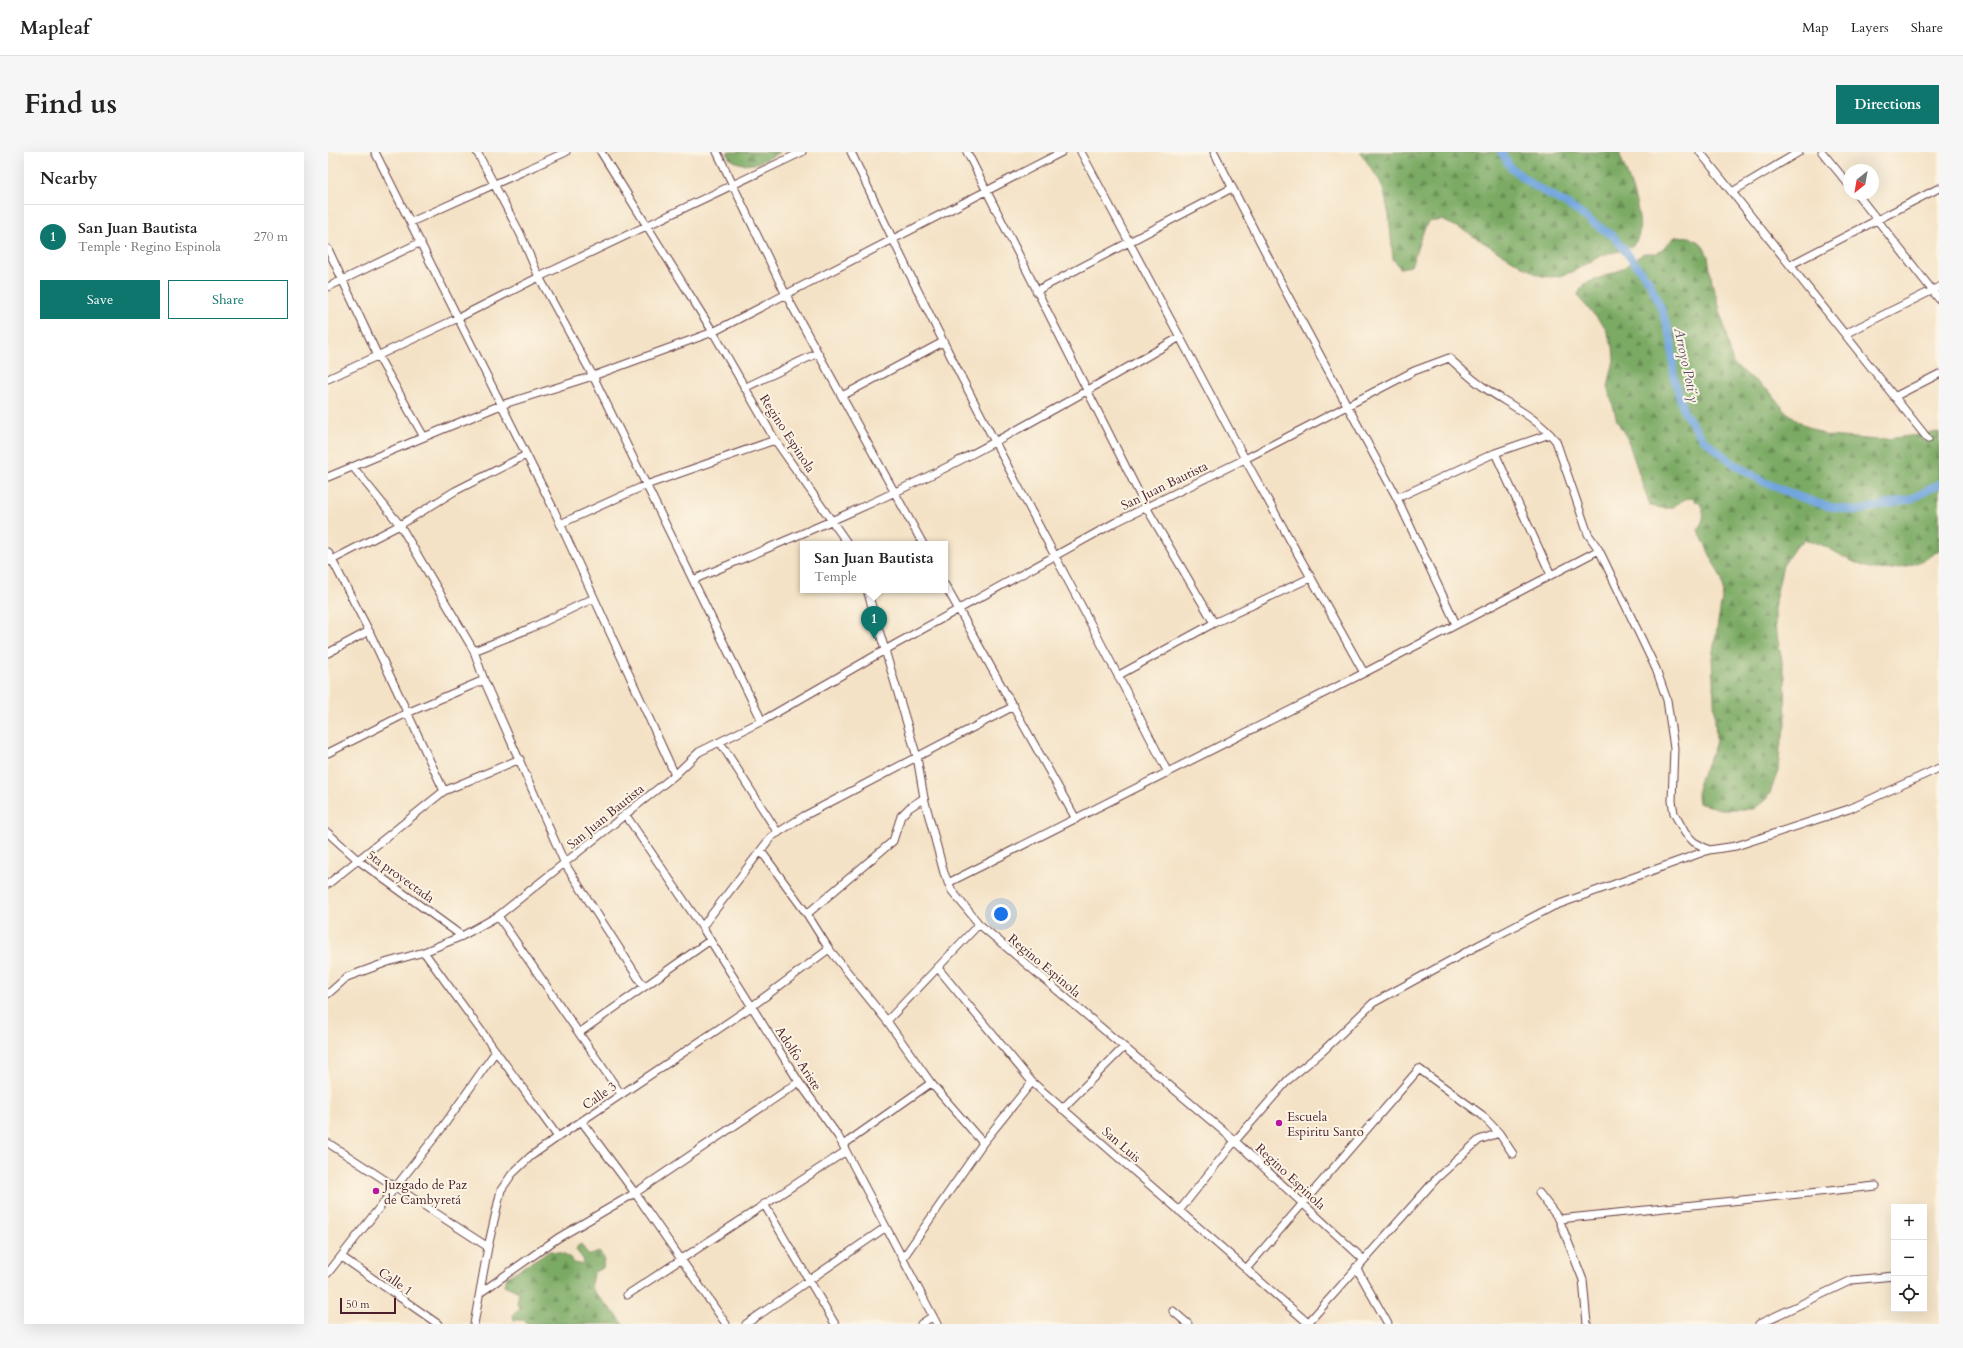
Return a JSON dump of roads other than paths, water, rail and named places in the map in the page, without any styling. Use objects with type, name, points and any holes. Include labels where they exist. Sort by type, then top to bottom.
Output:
[{"type":"street","points":[[376,152],[560,524],[675,775]]},
{"type":"street","points":[[477,152],[520,232],[538,277],[593,376],[762,721]]},
{"type":"street","points":[[411,222],[566,152]]},
{"type":"street","name":"Regino Espinola","points":[[602,152],[712,332],[774,440],[846,541]]},
{"type":"street","points":[[717,152],[786,295],[921,541]]},
{"type":"street","points":[[328,378],[458,318],[538,277],[802,152]]},
{"type":"street","points":[[851,152],[943,342],[1054,556],[1119,675],[1168,773]]},
{"type":"street","points":[[967,152],[985,192],[1146,507],[1214,623]]},
{"type":"street","points":[[328,477],[502,405],[593,376],[712,332],[1062,152]]},
{"type":"street","points":[[1082,152],[1245,459],[1364,673]]},
{"type":"street","points":[[1214,152],[1286,292],[1397,498],[1456,624]]},
{"type":"street","points":[[1700,152],[1928,439]]},
{"type":"street","points":[[1732,192],[1799,152]]},
{"type":"street","points":[[1822,152],[1843,178]]},
{"type":"street","points":[[1036,291],[1232,188]]},
{"type":"street","points":[[1790,265],[1939,188]]},
{"type":"street","points":[[1862,200],[1936,288],[1939,298]]},
{"type":"street","points":[[328,287],[421,242]]},
{"type":"street","points":[[328,249],[378,356],[424,437]]},
{"type":"street","points":[[1844,334],[1936,288]]},
{"type":"street","points":[[693,580],[895,491],[1088,391],[1180,337]]},
{"type":"street","points":[[842,396],[943,342]]},
{"type":"street","points":[[744,388],[818,352]]},
{"type":"street","name":"San Juan Bautista","points":[[328,994],[347,977],[388,962],[424,952],[462,936],[498,916],[675,775],[699,752],[762,721],[885,650],[1054,556],[1146,507],[1245,459],[1414,371],[1448,358],[1480,385],[1532,418],[1550,434]]},
{"type":"street","points":[[1894,397],[1939,374]]},
{"type":"street","points":[[1397,498],[1495,453],[1550,434],[1556,441],[1588,534],[1600,550],[1656,669],[1667,700],[1674,748],[1672,800],[1674,813],[1685,833],[1694,842],[1709,850]]},
{"type":"street","points":[[560,524],[646,485],[774,440]]},
{"type":"street","points":[[1495,453],[1551,575]]},
{"type":"street","points":[[330,561],[400,525],[454,491],[526,455]]},
{"type":"street","points":[[353,466],[400,525],[474,651],[484,680],[565,864],[644,987]]},
{"type":"street","points":[[948,883],[1364,673],[1600,550]]},
{"type":"street","points":[[328,552],[330,561],[369,631],[444,791]]},
{"type":"street","points":[[1119,675],[1214,623],[1310,578]]},
{"type":"street","points":[[948,591],[1076,819]]},
{"type":"street","name":"Regino Espinola","points":[[868,593],[917,757],[924,798],[944,873],[948,883],[962,906],[979,924],[1235,1141],[1363,1259]]},
{"type":"street","points":[[474,651],[531,628],[594,598]]},
{"type":"street","points":[[328,653],[369,631]]},
{"type":"street","points":[[328,753],[407,713],[484,680]]},
{"type":"street","points":[[702,927],[771,838],[778,833],[804,816],[1014,706]]},
{"type":"street","points":[[720,742],[778,833]]},
{"type":"street","points":[[328,884],[444,791],[520,759]]},
{"type":"street","points":[[1180,1210],[1235,1141],[1288,1080],[1323,1051],[1373,1003],[1554,906],[1709,850],[1736,846],[1849,809],[1939,768]]},
{"type":"street","points":[[807,914],[893,841],[901,816],[909,808],[924,798]]},
{"type":"street","name":"Adolfo Ariste","points":[[625,814],[702,927],[709,941],[799,1082],[845,1148],[937,1324]]},
{"type":"street","name":"5ta proyectada","points":[[328,833],[359,860],[462,936]]},
{"type":"street","points":[[760,852],[807,914],[829,949],[887,1021],[931,1083],[983,1143]]},
{"type":"street","points":[[498,916],[621,1094]]},
{"type":"street","points":[[887,1021],[979,924]]},
{"type":"street","points":[[579,1033],[709,941]]},
{"type":"street","name":"Calle 3","points":[[474,1324],[488,1247],[501,1190],[512,1174],[531,1156],[751,1007],[829,949]]},
{"type":"street","points":[[424,952],[558,1137]]},
{"type":"street","name":"San Luis","points":[[937,967],[1032,1082],[1180,1210],[1307,1323]]},
{"type":"street","points":[[1062,1109],[1124,1047]]},
{"type":"street","points":[[328,1273],[397,1188],[442,1128],[496,1051]]},
{"type":"street","points":[[1246,1269],[1419,1069],[1482,1115],[1499,1134],[1513,1154]]},
{"type":"street","points":[[480,1293],[558,1238],[635,1193],[799,1082]]},
{"type":"street","points":[[903,1258],[983,1143],[1032,1082]]},
{"type":"street","points":[[627,1295],[682,1260],[845,1148],[931,1083]]},
{"type":"street","points":[[582,1122],[635,1193],[726,1324]]},
{"type":"street","points":[[1307,1323],[1437,1178],[1479,1140],[1499,1134]]},
{"type":"street","points":[[328,1143],[488,1247]]},
{"type":"street","points":[[1559,1219],[1876,1186]]},
{"type":"street","points":[[1539,1193],[1559,1219],[1583,1280],[1587,1324]]},
{"type":"street","points":[[764,1204],[834,1324]]},
{"type":"street","points":[[746,1324],[809,1282],[886,1227]]},
{"type":"street","name":"Calle 1","points":[[342,1257],[438,1324]]},
{"type":"street","points":[[1356,1267],[1388,1324]]},
{"type":"street","points":[[1759,1324],[1852,1280],[1891,1276]]},
{"type":"street","points":[[1173,1311],[1188,1324]]},
{"type":"street","points":[[921,1324],[933,1316]]},
{"type":"waterway","name":"Arroyo Poti´y","points":[[1501,152],[1511,168],[1533,185],[1568,205],[1614,237],[1649,281],[1661,308],[1671,339],[1674,378],[1684,412],[1702,438],[1734,464],[1764,482],[1797,496],[1826,506],[1856,511],[1911,499],[1939,484]]},
{"type":"place","name":"San Juan Bautista","points":[[874,639]]},
{"type":"place","name":"Escuela Espiritu Santo","points":[[1279,1123]]},
{"type":"place","name":"Juzgado de Paz de Cambyretá","points":[[376,1191]]}]
